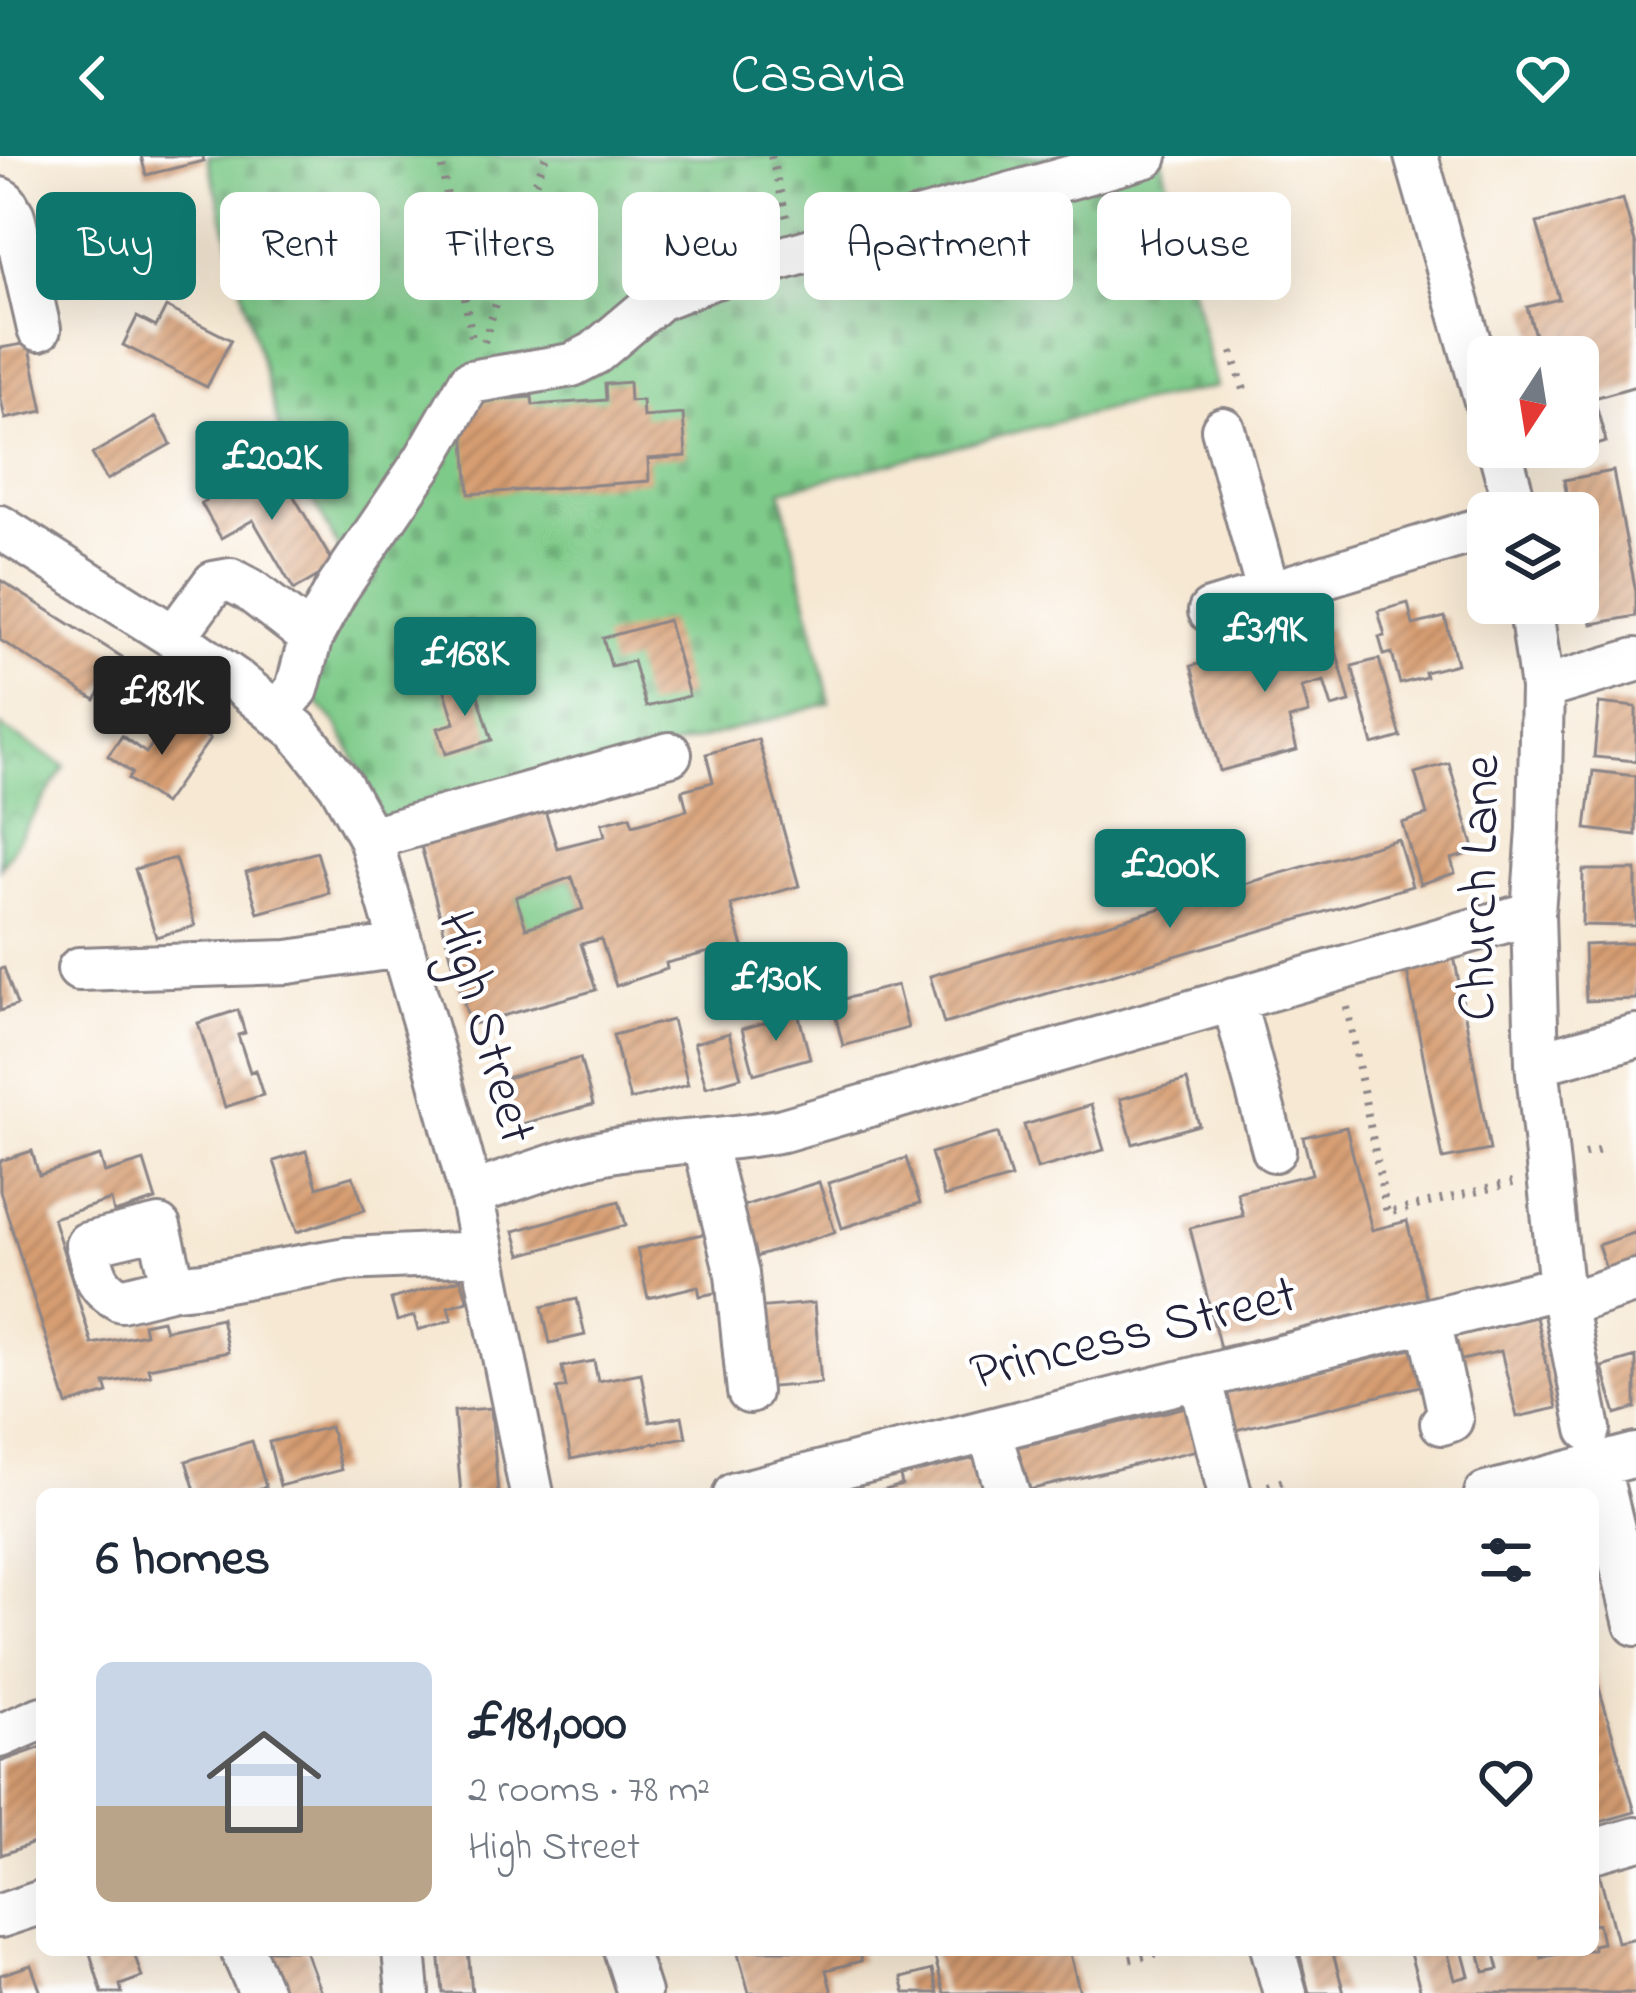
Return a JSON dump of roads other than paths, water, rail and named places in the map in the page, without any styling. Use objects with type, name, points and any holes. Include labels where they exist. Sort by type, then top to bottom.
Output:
[{"type":"street","points":[[277,714],[297,689],[311,637],[337,589],[425,460],[460,397],[481,372],[572,365],[659,299],[712,278],[1146,156]]},
{"type":"street","points":[[1416,156],[1467,336]]},
{"type":"street","points":[[0,199],[14,216],[39,328]]},
{"type":"street","points":[[1223,429],[1266,584],[1276,591]]},
{"type":"street","name":"High Street","points":[[0,527],[189,647],[297,730],[340,784],[370,838],[471,1193],[531,1488]]},
{"type":"street","points":[[1210,611],[1467,533]]},
{"type":"street","points":[[189,647],[214,583],[231,580],[311,637]]},
{"type":"street","name":"Church Lane","points":[[1533,624],[1542,688],[1533,913],[1537,1063],[1563,1296],[1608,1450],[1609,1582],[1636,1624]]},
{"type":"street","points":[[1542,688],[1636,660]]},
{"type":"street","points":[[370,838],[670,754]]},
{"type":"street","points":[[471,1193],[609,1151],[783,1130],[1533,913]]},
{"type":"street","points":[[79,970],[288,962],[401,946]]},
{"type":"street","points":[[1234,999],[1274,1150]]},
{"type":"street","points":[[1537,1063],[1636,1036]]},
{"type":"street","points":[[704,1141],[736,1274],[749,1392]]},
{"type":"street","points":[[174,1287],[346,1259],[483,1253]]},
{"type":"street","name":"Princess Street","points":[[759,1488],[1429,1320],[1636,1282]]},
{"type":"street","points":[[1429,1320],[1451,1420],[1442,1423]]},
{"type":"street","points":[[1200,1378],[1228,1488]]},
{"type":"street","points":[[989,1431],[1006,1488]]},
{"type":"street","points":[[1503,1488],[1608,1450]]},
{"type":"street","points":[[0,1736],[36,1721]]},
{"type":"street","points":[[1599,1849],[1636,1839]]},
{"type":"street","points":[[0,1916],[36,1904]]},
{"type":"street","points":[[245,1956],[261,1993]]},
{"type":"street","points":[[405,1956],[409,1993]]},
{"type":"street","points":[[627,1956],[639,1993]]},
{"type":"street","points":[[1275,1956],[1285,1993]]}]
